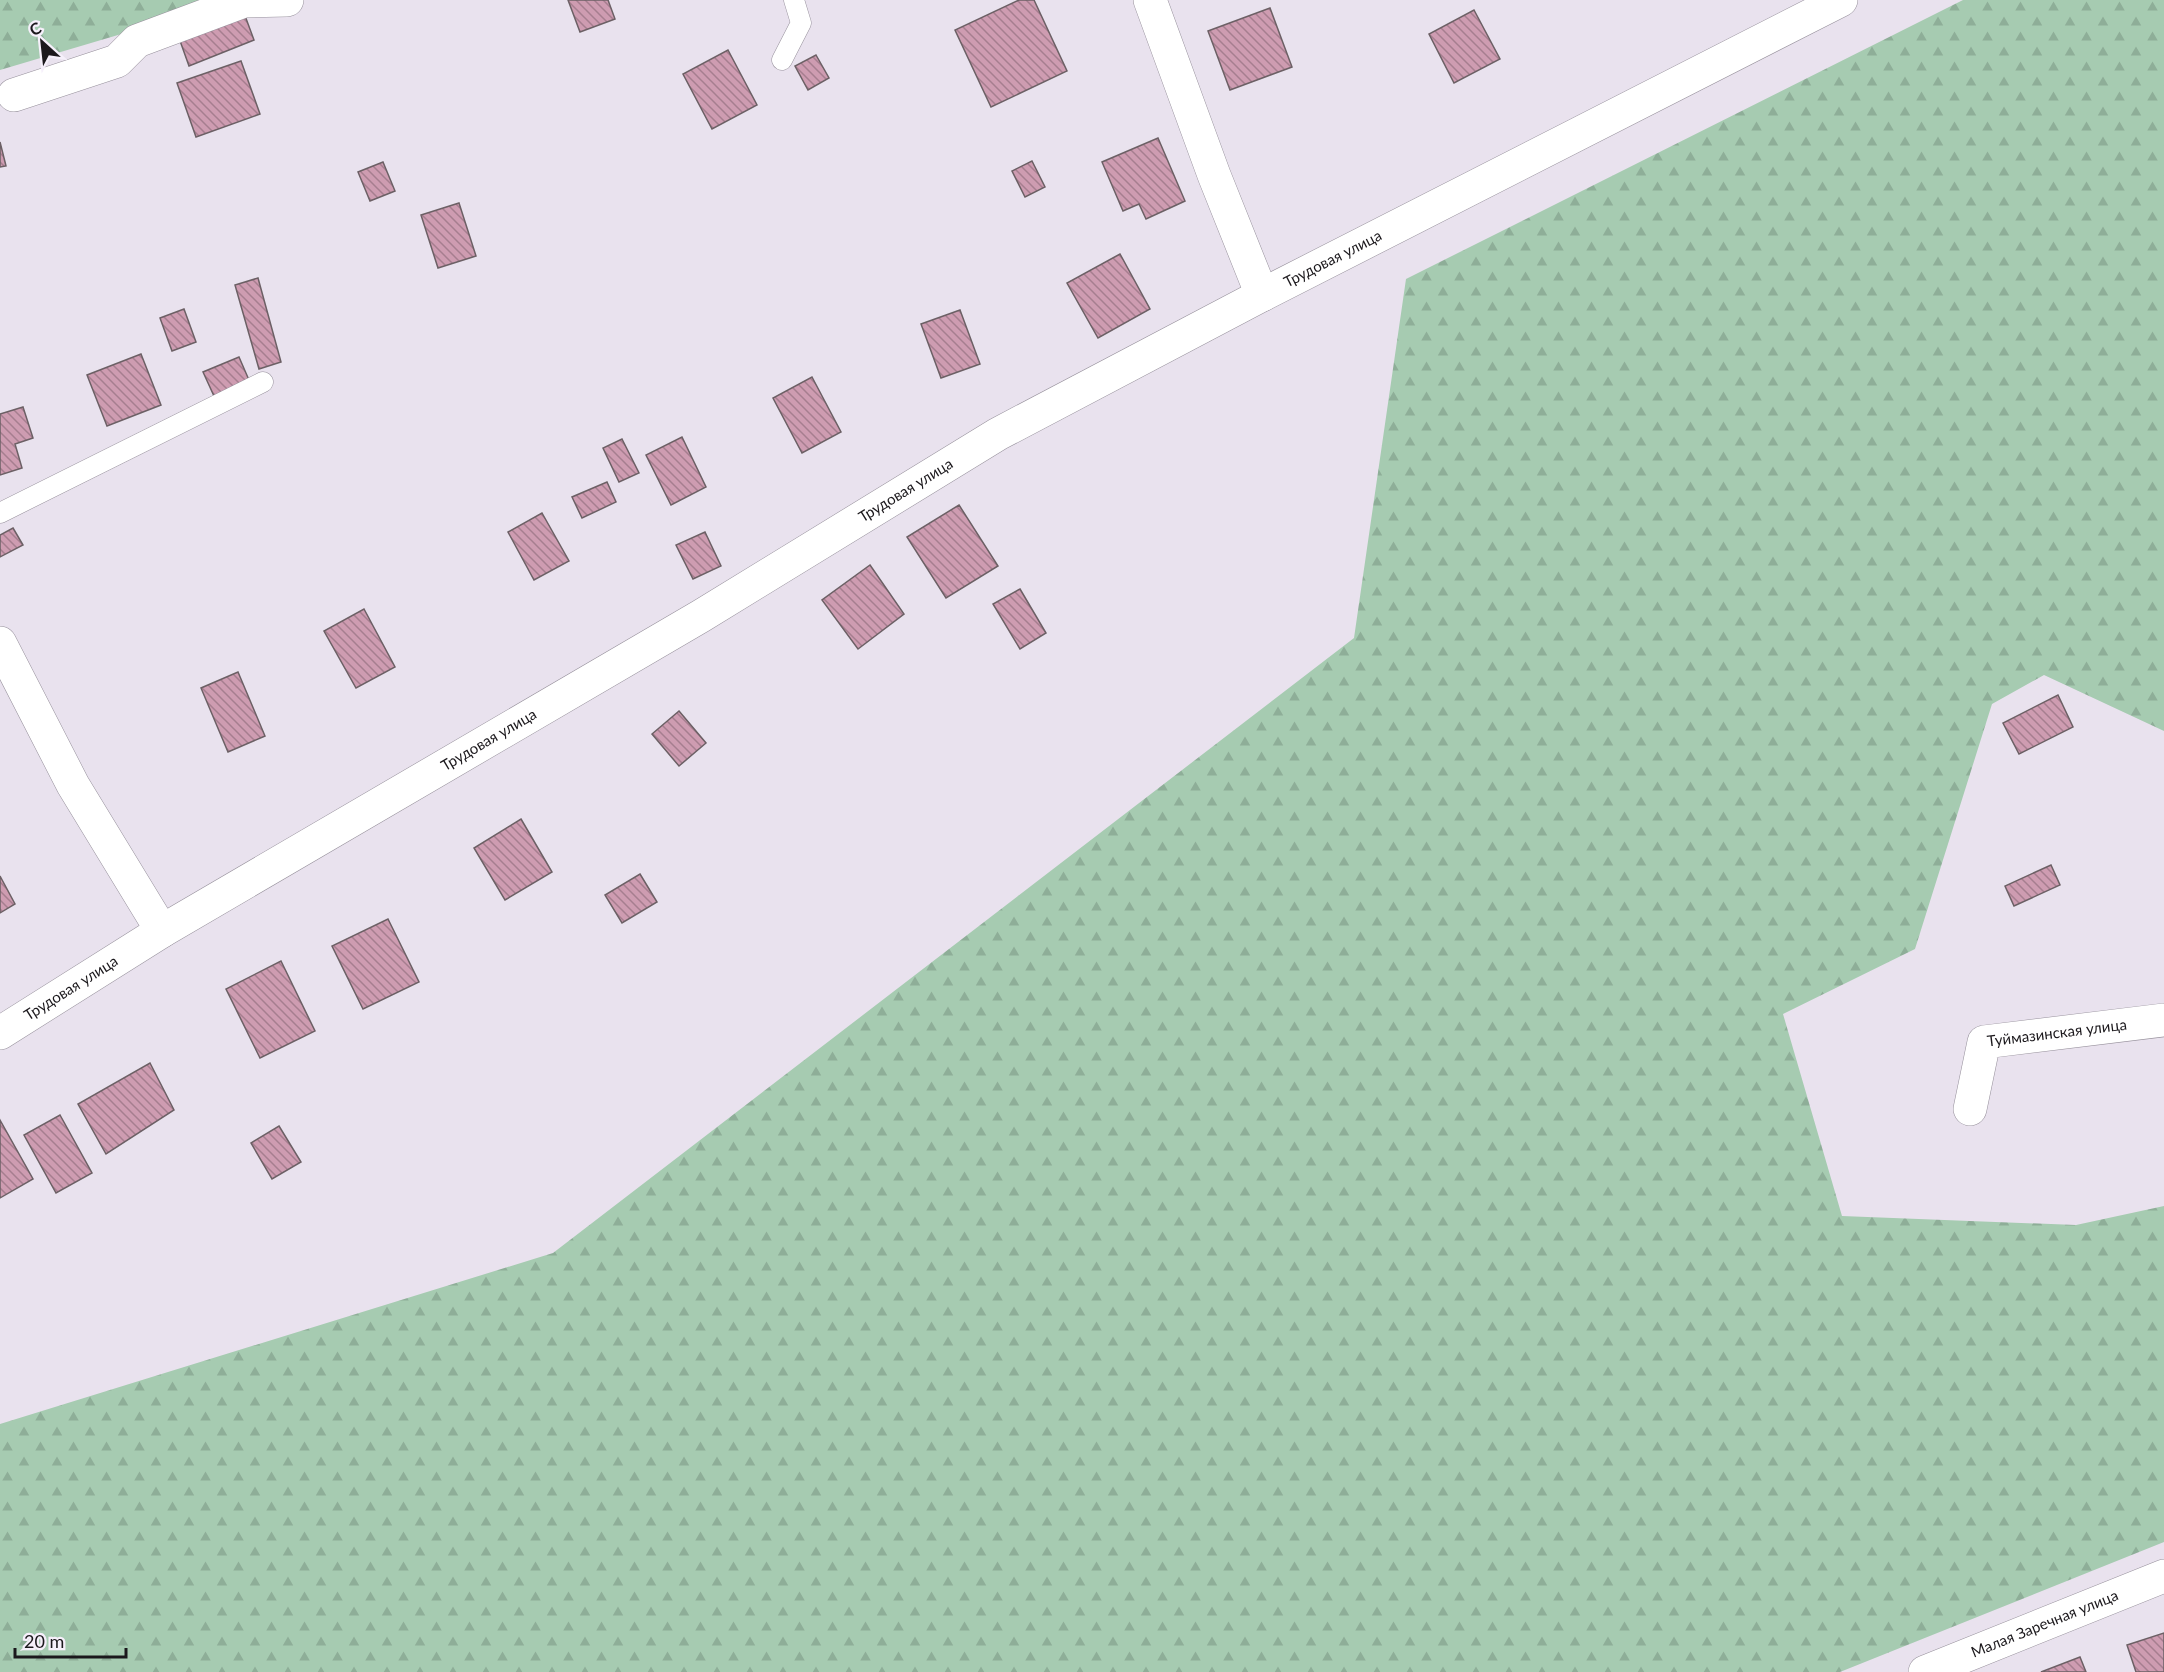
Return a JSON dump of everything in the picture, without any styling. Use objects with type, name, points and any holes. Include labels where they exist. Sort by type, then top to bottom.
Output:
[{"type":"street","points":[[14,95],[117,61],[137,41],[244,1],[287,0]]},
{"type":"street","points":[[1150,0],[1214,175],[1262,295]]},
{"type":"street","name":"Трудовая улица","points":[[0,1033],[162,931],[691,622],[998,434],[1262,295],[1840,0]]},
{"type":"street","points":[[0,643],[73,785],[162,931]]},
{"type":"street","name":"Туймазинская улица","points":[[1970,1109],[1984,1042],[2164,1020]]},
{"type":"street","name":"Малая Заречная улица","points":[[1925,1672],[2164,1576]]},
{"type":"lane","points":[[782,60],[801,23],[794,0]]},
{"type":"lane","points":[[0,513],[263,382]]},
{"type":"green space","points":[[0,0],[236,0],[0,70]]},
{"type":"green space","points":[[1963,0],[2164,0],[2164,731],[2044,675],[1992,704],[1915,949],[1783,1014],[1842,1216],[2076,1225],[2164,1206],[2164,1542],[1840,1672],[0,1672],[0,1424],[553,1253],[1354,638],[1406,279]]},
{"type":"building","points":[[568,0],[608,0],[615,19],[580,32]]},
{"type":"building","points":[[1019,0],[1034,0],[1067,71],[991,107],[955,30]]},
{"type":"building","points":[[1270,8],[1292,67],[1230,90],[1208,31]]},
{"type":"building","points":[[1474,10],[1500,59],[1454,83],[1429,34]]},
{"type":"building","points":[[244,13],[254,40],[189,66],[179,38]]},
{"type":"building","points":[[728,50],[757,105],[712,129],[683,74]]},
{"type":"building","points":[[816,55],[829,78],[808,90],[795,66]]},
{"type":"building","points":[[241,61],[260,114],[196,137],[177,83]]},
{"type":"building","points":[[1158,138],[1185,201],[1146,219],[1139,204],[1123,211],[1102,162]]},
{"type":"building","points":[[0,142],[6,166],[0,167]]},
{"type":"building","points":[[1032,161],[1045,187],[1025,197],[1012,171]]},
{"type":"building","points":[[383,162],[395,191],[370,201],[358,172]]},
{"type":"building","points":[[459,203],[476,256],[438,268],[421,215]]},
{"type":"building","points":[[1120,254],[1150,309],[1098,338],[1067,283]]},
{"type":"building","points":[[258,278],[281,362],[259,369],[235,285]]},
{"type":"building","points":[[184,309],[196,342],[172,351],[160,318]]},
{"type":"building","points":[[960,310],[980,364],[941,378],[921,324]]},
{"type":"building","points":[[141,354],[161,405],[107,426],[87,375]]},
{"type":"building","points":[[239,357],[249,380],[214,396],[203,372]]},
{"type":"building","points":[[812,377],[841,432],[802,453],[773,398]]},
{"type":"building","points":[[23,407],[33,438],[15,444],[22,468],[0,475],[0,414]]},
{"type":"building","points":[[682,437],[706,487],[671,505],[646,455]]},
{"type":"building","points":[[622,439],[639,473],[619,482],[603,448]]},
{"type":"building","points":[[607,482],[616,502],[582,518],[572,497]]},
{"type":"building","points":[[959,505],[998,566],[946,598],[907,537]]},
{"type":"building","points":[[542,513],[569,561],[534,580],[508,532]]},
{"type":"building","points":[[13,528],[23,545],[0,557],[0,535]]},
{"type":"building","points":[[705,532],[721,566],[693,579],[676,545]]},
{"type":"building","points":[[870,565],[904,614],[858,649],[822,600]]},
{"type":"building","points":[[1020,589],[1046,633],[1020,649],[993,604]]},
{"type":"building","points":[[364,609],[395,667],[356,688],[324,631]]},
{"type":"building","points":[[238,672],[265,736],[228,752],[201,688]]},
{"type":"building","points":[[2058,695],[2073,727],[2019,754],[2003,723]]},
{"type":"building","points":[[679,711],[706,743],[679,766],[652,734]]},
{"type":"building","points":[[521,819],[552,872],[505,900],[474,848]]},
{"type":"building","points":[[2051,865],[2060,885],[2014,906],[2005,886]]},
{"type":"building","points":[[640,874],[657,902],[622,923],[605,895]]},
{"type":"building","points":[[0,876],[15,904],[0,913]]},
{"type":"building","points":[[388,919],[419,982],[363,1009],[332,946]]},
{"type":"building","points":[[281,961],[315,1031],[260,1058],[226,989]]},
{"type":"building","points":[[150,1063],[174,1110],[106,1154],[78,1104]]},
{"type":"building","points":[[60,1115],[92,1173],[56,1193],[24,1135]]},
{"type":"building","points":[[0,1120],[33,1179],[0,1198]]},
{"type":"building","points":[[279,1126],[301,1162],[272,1179],[251,1143]]},
{"type":"building","points":[[2164,1633],[2164,1672],[2136,1672],[2127,1645]]},
{"type":"building","points":[[2080,1657],[2086,1672],[2041,1672]]}]
